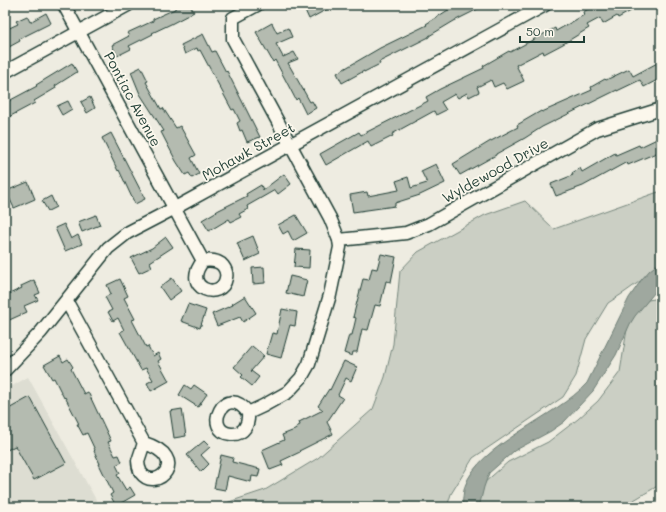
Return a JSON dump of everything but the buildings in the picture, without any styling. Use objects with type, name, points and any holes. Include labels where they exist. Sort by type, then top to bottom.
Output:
[{"type":"street","name":"Pontiac Avenue","points":[[64,5],[203,261]]},
{"type":"street","points":[[5,72],[128,5]]},
{"type":"street","points":[[248,413],[288,392],[301,378],[309,364],[330,295],[339,256],[339,240],[330,218],[233,39],[233,18],[257,5]]},
{"type":"street","name":"Mohawk Street","points":[[5,370],[42,332],[108,248],[127,233],[545,5]]},
{"type":"street","name":"Wyldewood Drive","points":[[339,240],[406,233],[429,224],[598,129],[661,109]]},
{"type":"street","points":[[66,302],[144,443]]},
{"type":"shaded area","points":[[661,191],[661,270],[650,274],[608,303],[586,339],[576,376],[563,397],[473,458],[451,494],[447,507],[214,507],[265,490],[318,458],[373,409],[385,377],[393,344],[400,271],[418,252],[485,215],[525,201],[554,229]]},
{"type":"shaded area","points":[[661,262],[661,287],[635,316],[616,355],[593,391],[564,422],[551,431],[514,451],[489,473],[479,507],[462,507],[465,486],[473,471],[486,457],[502,444],[557,408],[587,383],[629,298],[650,270]]},
{"type":"shaded area","points":[[661,298],[661,484],[622,507],[472,507],[484,483],[508,462],[548,442],[578,419],[598,401],[620,372],[628,323],[634,314],[648,300]]},
{"type":"shaded area","points":[[28,377],[100,507],[5,507],[5,390]]}]
